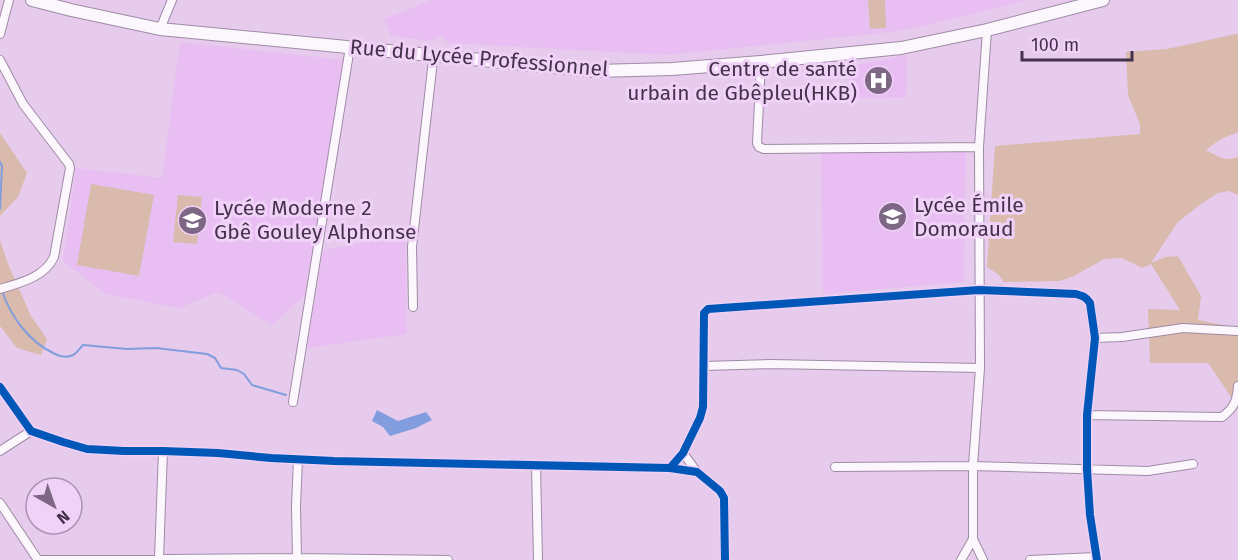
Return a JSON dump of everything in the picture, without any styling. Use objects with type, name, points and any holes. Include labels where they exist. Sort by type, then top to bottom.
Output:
[{"type":"main road","name":"Rue du Lycée Professionnel","points":[[32,0],[160,29],[595,71],[672,69],[901,48],[987,30],[1095,1]]},
{"type":"street","points":[[0,34],[9,0]]},
{"type":"street","points":[[160,29],[172,0]]},
{"type":"street","points":[[983,560],[973,539],[973,466],[980,368],[979,147],[987,30]]},
{"type":"street","points":[[293,402],[350,47]]},
{"type":"street","points":[[413,307],[412,247],[433,56]]},
{"type":"street","points":[[0,60],[23,104],[70,168],[52,262],[34,277],[0,289]]},
{"type":"street","points":[[761,62],[757,143],[764,149],[979,147]]},
{"type":"street","points":[[670,468],[683,453],[703,407],[705,310],[979,290],[1076,294],[1087,298],[1090,303],[1095,338],[1087,415],[1087,469],[1096,559],[1030,560]]},
{"type":"street","points":[[1095,338],[1122,337],[1183,328],[1238,331]]},
{"type":"street","points":[[704,366],[770,364],[980,368]]},
{"type":"street","points":[[1087,415],[1222,417],[1232,410],[1237,398],[1238,386]]},
{"type":"street","points":[[0,387],[31,431],[87,449],[218,453],[334,461],[670,468],[697,472]]},
{"type":"street","points":[[0,450],[31,431]]},
{"type":"street","points":[[159,558],[163,451]]},
{"type":"street","points":[[683,453],[697,472],[720,491],[724,498],[726,560]]},
{"type":"street","points":[[297,558],[298,459]]},
{"type":"street","points":[[835,467],[973,466],[1148,471],[1193,464]]},
{"type":"street","points":[[536,465],[538,560]]},
{"type":"street","points":[[0,503],[38,560],[159,558],[448,560]]},
{"type":"street","points":[[961,560],[973,539]]},
{"type":"shaded area","points":[[431,0],[1029,0],[900,31],[668,55],[448,43],[442,35],[432,41],[391,36],[384,19]]},
{"type":"shaded area","points":[[868,0],[885,0],[886,28],[870,29]]},
{"type":"shaded area","points":[[1238,34],[1238,132],[1219,140],[1206,150],[1225,159],[1238,157],[1238,195],[1229,191],[1218,193],[1198,206],[1177,223],[1151,263],[1165,257],[1178,256],[1201,296],[1198,320],[1238,328],[1238,407],[1208,363],[1150,363],[1148,309],[1180,310],[1151,264],[1142,268],[1122,258],[1104,259],[1060,281],[1004,282],[998,274],[987,267],[995,146],[1140,134],[1140,124],[1128,95],[1126,52],[1167,49]]},
{"type":"shaded area","name":"Lycée Moderne 2 Gbê Gouley Alphonse","points":[[180,42],[344,60],[305,295],[272,325],[218,292],[180,308],[106,294],[63,261],[76,168],[162,178]]},
{"type":"shaded area","name":"Centre de santé urbain de Gbêpleu(HKB)","points":[[907,55],[906,97],[850,98],[850,66]]},
{"type":"shaded area","points":[[0,133],[27,173],[18,197],[0,216]]},
{"type":"shaded area","name":"Lycée Émile Domoraud","points":[[821,151],[966,152],[964,282],[823,294]]},
{"type":"shaded area","points":[[91,184],[154,195],[139,276],[77,265]]},
{"type":"shaded area","points":[[178,195],[202,197],[197,244],[173,242]]},
{"type":"shaded area","points":[[405,235],[407,334],[307,348],[323,250]]},
{"type":"shaded area","points":[[0,240],[31,316],[47,339],[41,355],[17,348],[0,326]]},
{"type":"water","points":[[377,410],[398,421],[426,412],[432,420],[390,436],[383,427],[372,421]]},
{"type":"waterway","points":[[0,162],[2,166],[0,209]]},
{"type":"waterway","points":[[2,291],[10,310],[22,328],[37,343],[57,355],[71,356],[83,345],[127,349],[156,348],[207,354],[215,358],[221,368],[237,370],[244,374],[252,385],[286,395]]},
{"type":"cycle path","points":[[670,468],[683,453],[703,407],[704,313],[708,309],[979,290],[1076,294],[1084,297],[1090,303],[1095,338],[1087,415],[1087,469],[1090,515],[1097,560]]},
{"type":"cycle path","points":[[0,387],[31,431],[87,449],[218,453],[334,461],[670,468],[697,472],[720,491],[724,498],[725,560]]},
{"type":"place","name":"Centre de santé urbain de Gbêpleu(HKB)","points":[[878,81]]},
{"type":"place","name":"Lycée Émile Domoraud","points":[[893,217]]},
{"type":"place","name":"Lycée Moderne 2 Gbê Gouley Alphonse","points":[[193,220]]}]
